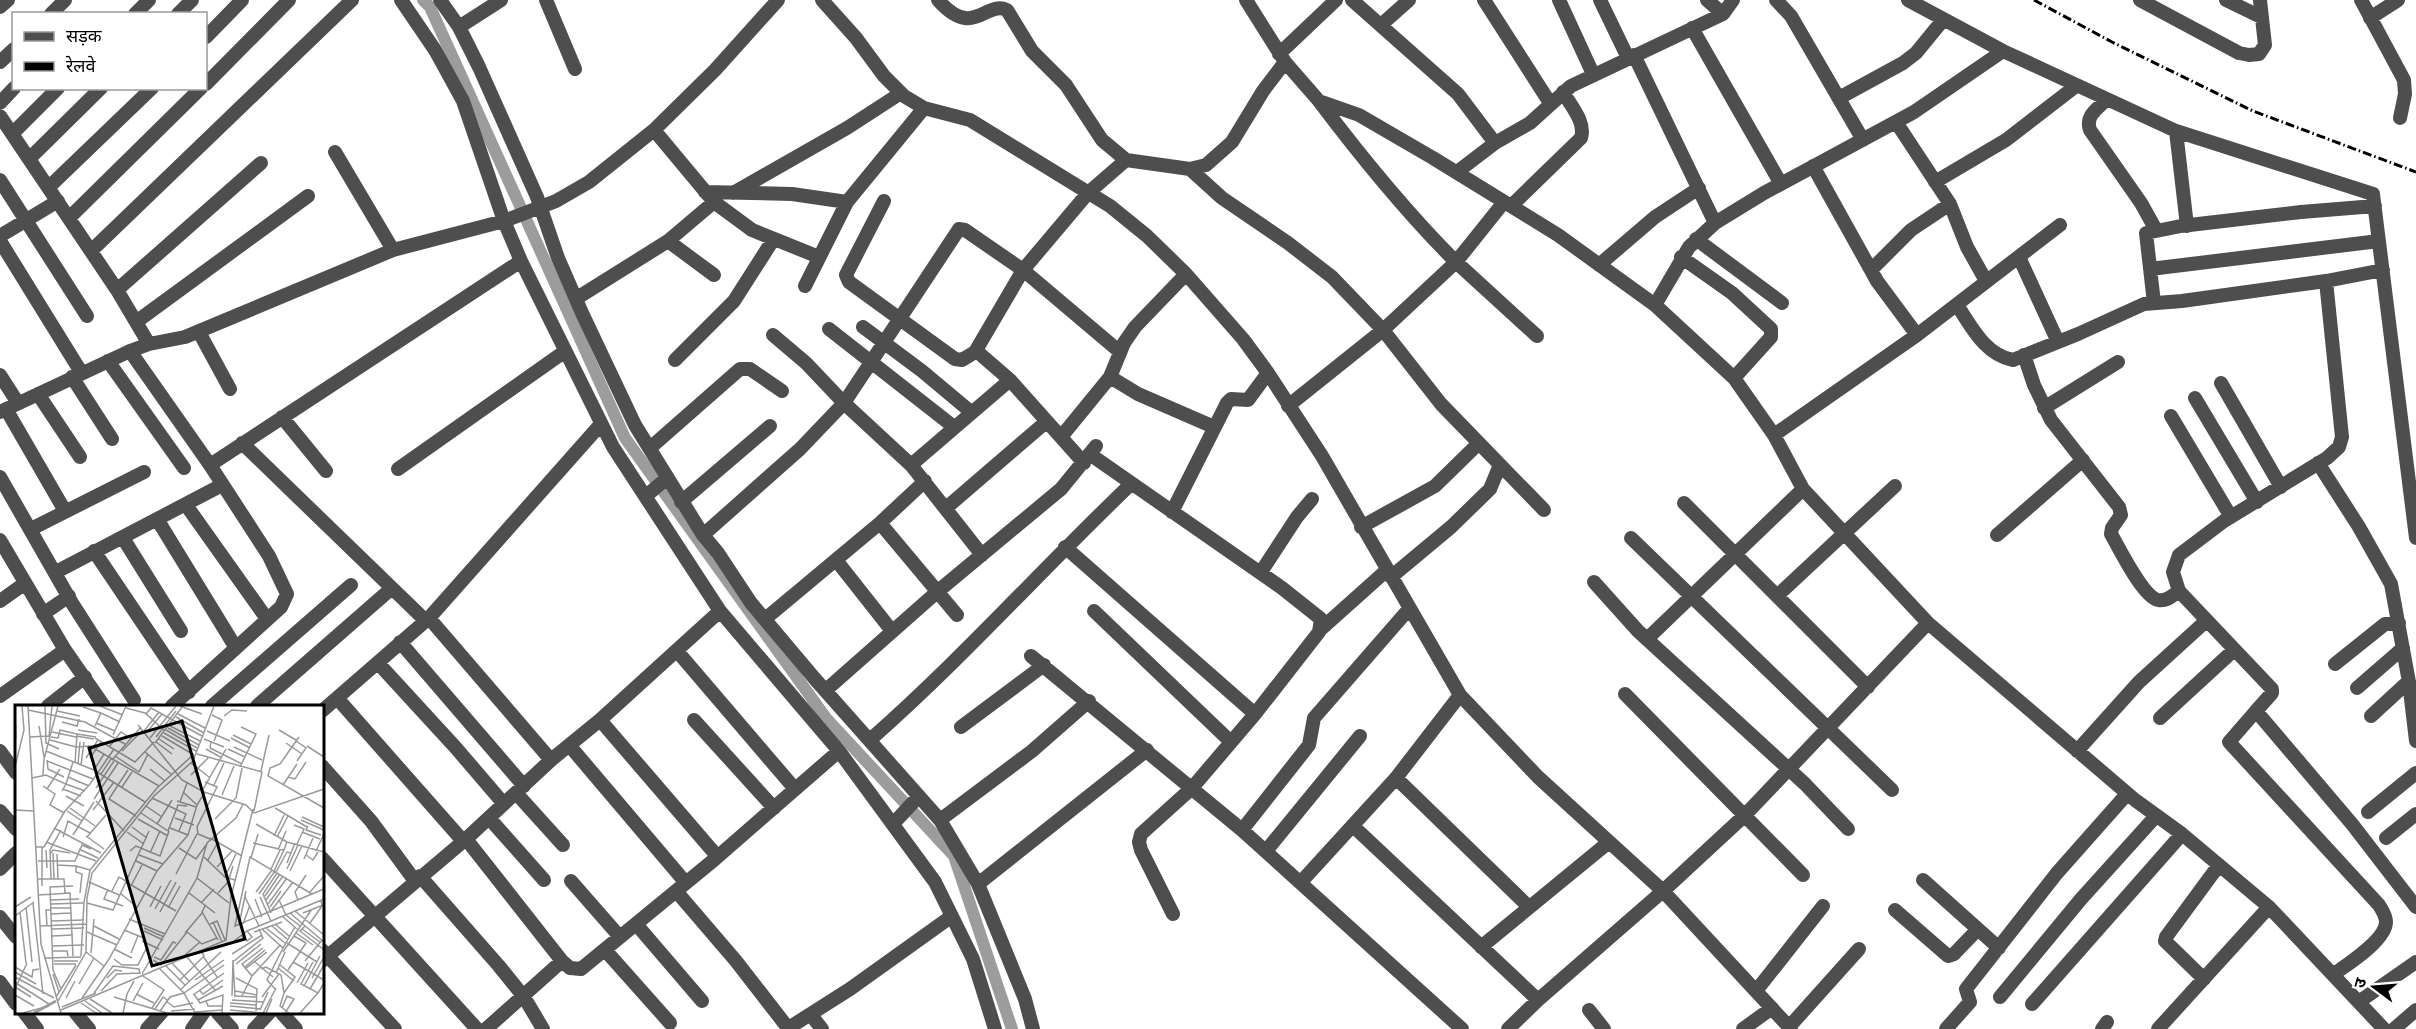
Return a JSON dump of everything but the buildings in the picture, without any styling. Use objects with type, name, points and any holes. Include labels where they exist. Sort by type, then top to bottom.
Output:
[{"type":"street","points":[[0,7],[8,0]]},
{"type":"street","points":[[53,12],[64,0]]},
{"type":"street","points":[[137,12],[149,0]]},
{"type":"street","points":[[180,12],[192,0]]},
{"type":"street","points":[[207,36],[243,0]]},
{"type":"street","points":[[207,83],[289,0]]},
{"type":"street","points":[[91,251],[352,0]]},
{"type":"street","points":[[401,0],[435,50],[523,214],[558,258],[614,383],[635,425],[650,448],[656,487],[720,611],[839,751],[906,810],[940,820],[978,884],[1025,999],[1033,1029]]},
{"type":"street","points":[[440,0],[459,27],[479,67],[523,214],[521,261],[564,352],[613,447],[656,487],[681,502],[751,603],[871,739],[906,810],[935,882],[974,959],[995,1029]]},
{"type":"street","points":[[459,27],[501,0]]},
{"type":"street","points":[[546,0],[574,69]]},
{"type":"street","points":[[822,0],[856,38],[884,76],[901,93],[924,108],[970,120],[1110,206],[1147,236],[1186,274],[1243,339],[1268,373],[1322,456],[1460,695],[1538,777],[1663,891],[1790,1028],[1859,949]]},
{"type":"street","points":[[938,0],[953,15],[963,18],[971,18],[997,7],[1007,10],[1032,51],[1066,85],[1102,140],[1126,160],[1190,169],[1206,165],[1222,153],[1282,58],[1336,0]]},
{"type":"street","points":[[1245,0],[1282,58],[1319,101],[1365,162],[1420,226],[1537,336]]},
{"type":"street","points":[[1353,0],[1458,94],[1495,143]]},
{"type":"street","points":[[1380,25],[1409,0]]},
{"type":"street","points":[[1485,0],[1550,103]]},
{"type":"street","points":[[1559,0],[1593,74]]},
{"type":"street","points":[[1600,0],[1631,56],[1715,223]]},
{"type":"street","points":[[1707,0],[1723,14]]},
{"type":"street","points":[[1457,172],[1495,143],[1530,123],[1563,92],[1593,74],[1723,14],[1733,0]]},
{"type":"street","points":[[1776,0],[1791,16],[1863,140]]},
{"type":"street","points":[[1908,0],[2003,51],[2176,131],[2373,194],[2412,476],[2416,538]]},
{"type":"street","points":[[2139,0],[2239,53],[2249,55],[2259,54],[2265,45],[2260,0]]},
{"type":"street","points":[[2226,0],[2261,17]]},
{"type":"street","points":[[2361,0],[2370,18],[2410,78],[2400,118]]},
{"type":"street","points":[[2370,18],[2398,0]]},
{"type":"street","points":[[8,408],[130,351],[199,332],[393,250],[523,214],[589,183],[654,130],[714,70],[773,2]]},
{"type":"street","points":[[1839,98],[1903,63],[1916,53],[1943,20]]},
{"type":"street","points":[[1692,28],[1781,184]]},
{"type":"street","points":[[0,62],[12,51]]},
{"type":"street","points":[[1655,305],[1681,257],[1696,239],[1715,223],[1813,166],[1896,122],[1944,93],[2003,51]]},
{"type":"street","points":[[1935,182],[2006,140],[2076,86]]},
{"type":"street","points":[[0,103],[12,90]]},
{"type":"street","points":[[13,133],[56,90]]},
{"type":"street","points":[[30,158],[99,90]]},
{"type":"street","points":[[49,187],[151,90]]},
{"type":"street","points":[[69,218],[199,90]]},
{"type":"street","points":[[1288,406],[1383,330],[1456,262],[1508,204],[1581,138],[1583,128],[1581,122],[1563,92]]},
{"type":"street","points":[[733,193],[847,128],[901,93]]},
{"type":"street","points":[[2106,100],[2090,117],[2088,124],[2090,130],[2141,203],[2156,230]]},
{"type":"street","points":[[1319,101],[1359,115],[1457,172],[1599,264],[1655,305],[1734,378],[1774,435],[1803,489],[1928,623],[2127,794],[2182,834],[2269,907],[2360,1001],[2375,1026]]},
{"type":"street","points":[[805,286],[847,202],[924,108]]},
{"type":"street","points":[[0,116],[117,290],[150,344]]},
{"type":"street","points":[[1896,122],[1950,204],[1967,247],[1986,281]]},
{"type":"street","points":[[654,130],[709,197],[738,221],[773,240],[819,257]]},
{"type":"street","points":[[2176,131],[2187,226]]},
{"type":"street","points":[[335,152],[393,250]]},
{"type":"street","points":[[884,201],[848,270],[846,279],[898,320],[958,360],[962,360],[975,352],[1023,270],[1088,193],[1126,160]]},
{"type":"street","points":[[117,290],[261,163]]},
{"type":"street","points":[[1813,166],[1871,270],[1917,334]]},
{"type":"street","points":[[1190,169],[1222,198],[1319,266],[1383,330],[1441,404],[1544,510]]},
{"type":"street","points":[[0,180],[87,316]]},
{"type":"street","points":[[1599,264],[1655,217],[1699,188]]},
{"type":"street","points":[[577,298],[668,240],[709,197],[733,193],[792,194],[847,202]]},
{"type":"street","points":[[136,322],[308,196]]},
{"type":"street","points":[[0,236],[27,222],[58,201]]},
{"type":"street","points":[[1871,270],[1911,230],[1950,204]]},
{"type":"street","points":[[2154,303],[2146,233],[2301,212],[2374,206]]},
{"type":"street","points":[[1774,435],[1917,334],[2060,225]]},
{"type":"street","points":[[703,535],[800,449],[844,403],[959,229],[965,230],[1023,270],[1120,352]]},
{"type":"street","points":[[1696,239],[1782,303]]},
{"type":"street","points":[[668,240],[714,275]]},
{"type":"street","points":[[675,360],[734,301],[773,240]]},
{"type":"street","points":[[0,241],[112,439]]},
{"type":"street","points":[[2150,269],[2379,241]]},
{"type":"street","points":[[1681,257],[1732,293],[1771,329],[1771,337],[1734,378]]},
{"type":"street","points":[[2019,257],[2058,342]]},
{"type":"street","points":[[210,465],[521,261]]},
{"type":"street","points":[[1957,304],[1977,335],[1997,354],[2013,360],[2132,308],[2154,303],[2326,281],[2383,270]]},
{"type":"street","points":[[1061,437],[1110,377],[1120,352],[1135,327],[1186,274]]},
{"type":"street","points":[[2326,281],[2342,437],[2339,447],[2333,454],[2200,537],[2179,555],[2173,572],[2179,591],[2272,690],[2229,742],[2379,905],[2386,919],[2385,928],[2378,940],[2334,974]]},
{"type":"street","points":[[863,327],[971,412]]},
{"type":"street","points":[[829,329],[954,427]]},
{"type":"street","points":[[199,332],[230,389]]},
{"type":"street","points":[[773,335],[806,363],[844,403],[911,465],[982,555]]},
{"type":"street","points":[[130,351],[210,465],[269,556],[285,585],[287,594],[285,602],[267,620],[173,705]]},
{"type":"street","points":[[398,469],[564,352]]},
{"type":"street","points":[[975,352],[1010,380],[1061,437],[1090,454],[1261,572],[1317,614],[1321,619],[1321,629]]},
{"type":"street","points":[[2024,355],[2044,408],[2121,511],[2111,534],[2139,583],[2152,598],[2157,600],[2169,598],[2179,591]]},
{"type":"street","points":[[108,361],[184,468]]},
{"type":"street","points":[[2044,408],[2118,362]]},
{"type":"street","points":[[650,448],[740,369],[750,369],[782,391]]},
{"type":"street","points":[[1172,512],[1230,400],[1248,400],[1268,373]]},
{"type":"street","points":[[0,375],[8,408],[65,511]]},
{"type":"street","points":[[1110,377],[1138,394],[1214,427]]},
{"type":"street","points":[[911,465],[1010,380]]},
{"type":"street","points":[[2221,383],[2281,487]]},
{"type":"street","points":[[38,394],[80,458]]},
{"type":"street","points":[[2195,398],[2257,502]]},
{"type":"street","points":[[2171,416],[2231,517]]},
{"type":"street","points":[[282,417],[326,471]]},
{"type":"street","points":[[946,508],[1046,422]]},
{"type":"street","points":[[324,709],[427,619],[601,424]]},
{"type":"street","points":[[681,502],[770,426]]},
{"type":"street","points":[[242,443],[427,619],[550,760]]},
{"type":"street","points":[[1361,527],[1434,486],[1479,443]]},
{"type":"street","points":[[826,690],[937,592],[1061,489],[1090,454]]},
{"type":"street","points":[[1997,535],[2083,460]]},
{"type":"street","points":[[2318,463],[2359,527],[2391,584],[2409,681],[2416,741]]},
{"type":"street","points":[[1173,914],[1139,842],[1141,834],[1192,788],[1255,714],[1321,629],[1451,527],[1490,489],[1500,465]]},
{"type":"street","points":[[31,529],[144,472]]},
{"type":"street","points":[[0,477],[69,596],[134,700]]},
{"type":"street","points":[[765,619],[880,523],[925,481]]},
{"type":"street","points":[[871,739],[923,693],[1065,547],[1131,484]]},
{"type":"street","points":[[56,572],[94,550],[123,538],[222,485]]},
{"type":"street","points":[[1777,596],[1895,486]]},
{"type":"street","points":[[1647,639],[1803,489]]},
{"type":"street","points":[[1261,572],[1312,499]]},
{"type":"street","points":[[1684,503],[1868,687]]},
{"type":"street","points":[[186,505],[267,620]]},
{"type":"street","points":[[157,519],[236,648]]},
{"type":"street","points":[[880,523],[957,615]]},
{"type":"street","points":[[123,538],[181,631]]},
{"type":"street","points":[[1631,538],[1892,790]]},
{"type":"street","points":[[1065,547],[1255,714]]},
{"type":"street","points":[[2,550],[65,650],[103,705]]},
{"type":"street","points":[[94,550],[189,692]]},
{"type":"street","points":[[836,560],[892,631]]},
{"type":"street","points":[[1594,582],[1647,639],[1789,770],[1848,829]]},
{"type":"street","points":[[0,602],[24,584]]},
{"type":"street","points":[[213,705],[351,585]]},
{"type":"street","points":[[258,705],[392,588]]},
{"type":"street","points":[[43,614],[69,596]]},
{"type":"street","points":[[1242,830],[1307,748],[1314,718],[1409,609]]},
{"type":"street","points":[[395,1029],[324,956],[464,840],[550,760],[600,720],[720,611]]},
{"type":"street","points":[[1094,611],[1231,742]]},
{"type":"street","points":[[2077,751],[2139,682],[2206,621]]},
{"type":"street","points":[[1508,1029],[1744,816],[1928,623]]},
{"type":"street","points":[[2335,664],[2385,624],[2399,623]]},
{"type":"street","points":[[400,642],[563,845]]},
{"type":"street","points":[[2356,688],[2403,648]]},
{"type":"street","points":[[0,696],[65,650]]},
{"type":"street","points":[[2160,718],[2234,650]]},
{"type":"street","points":[[677,651],[795,789]]},
{"type":"street","points":[[1031,656],[1089,701],[1242,830],[1462,1029]]},
{"type":"street","points":[[378,663],[504,804]]},
{"type":"street","points":[[961,727],[1044,665]]},
{"type":"street","points":[[49,705],[86,677]]},
{"type":"street","points":[[2371,716],[2409,681]]},
{"type":"street","points":[[1625,694],[1803,875]]},
{"type":"street","points":[[1301,882],[1396,778],[1460,695]]},
{"type":"street","points":[[337,698],[464,840],[570,968],[581,969],[605,950],[839,751]]},
{"type":"street","points":[[940,820],[1032,751],[1089,701]]},
{"type":"street","points":[[2256,711],[2352,824],[2416,908]]},
{"type":"street","points":[[600,720],[717,856]]},
{"type":"street","points":[[694,720],[774,808]]},
{"type":"street","points":[[1266,851],[1360,736]]},
{"type":"street","points":[[569,745],[681,887],[787,1029],[811,1015],[952,916]]},
{"type":"street","points":[[978,884],[1147,750]]},
{"type":"street","points":[[0,751],[15,772]]},
{"type":"street","points":[[324,768],[418,879],[524,997],[543,1029]]},
{"type":"street","points":[[2368,812],[2416,773]]},
{"type":"street","points":[[1396,778],[1529,907]]},
{"type":"street","points":[[1946,1029],[1970,1002],[1966,989],[2057,873],[2127,794]]},
{"type":"street","points":[[0,811],[15,828]]},
{"type":"street","points":[[2386,838],[2416,814]]},
{"type":"street","points":[[2000,997],[2081,899],[2156,816]]},
{"type":"street","points":[[489,818],[544,880]]},
{"type":"street","points":[[1353,826],[1538,1000]]},
{"type":"street","points":[[2032,1004],[2182,834]]},
{"type":"street","points":[[1481,947],[1609,842]]},
{"type":"street","points":[[0,869],[15,854]]},
{"type":"street","points":[[324,860],[477,1029]]},
{"type":"street","points":[[2204,979],[2165,941],[2219,865]]},
{"type":"street","points":[[1923,880],[1999,948]]},
{"type":"street","points":[[571,881],[620,937]]},
{"type":"street","points":[[1756,991],[1823,906]]},
{"type":"street","points":[[2158,1029],[2269,907]]},
{"type":"street","points":[[1895,910],[1948,956],[1954,954],[1977,929]]},
{"type":"street","points":[[0,917],[15,937]]},
{"type":"street","points":[[636,924],[702,1001]]},
{"type":"street","points":[[605,950],[670,1023]]},
{"type":"street","points":[[486,1029],[562,961]]},
{"type":"street","points":[[2360,1001],[2416,962]]},
{"type":"street","points":[[6,988],[15,1002]]},
{"type":"street","points":[[1743,1029],[1772,1008]]},
{"type":"street","points":[[1589,1010],[1604,1029]]},
{"type":"street","points":[[2394,1029],[2416,1010]]},
{"type":"street","points":[[26,1014],[37,1029]]},
{"type":"street","points":[[77,1014],[89,1029]]},
{"type":"street","points":[[147,1029],[160,1014]]},
{"type":"street","points":[[192,1029],[203,1014]]},
{"type":"street","points":[[219,1014],[232,1029]]},
{"type":"street","points":[[254,1029],[268,1014]]},
{"type":"street","points":[[283,1014],[296,1029]]},
{"type":"street","points":[[811,1015],[822,1029]]},
{"type":"waterway","points":[[423,0],[430,7],[625,438],[826,718],[954,856],[1012,1029]]},
{"type":"railway","points":[[2034,0],[2112,42],[2253,111],[2416,172]]}]
